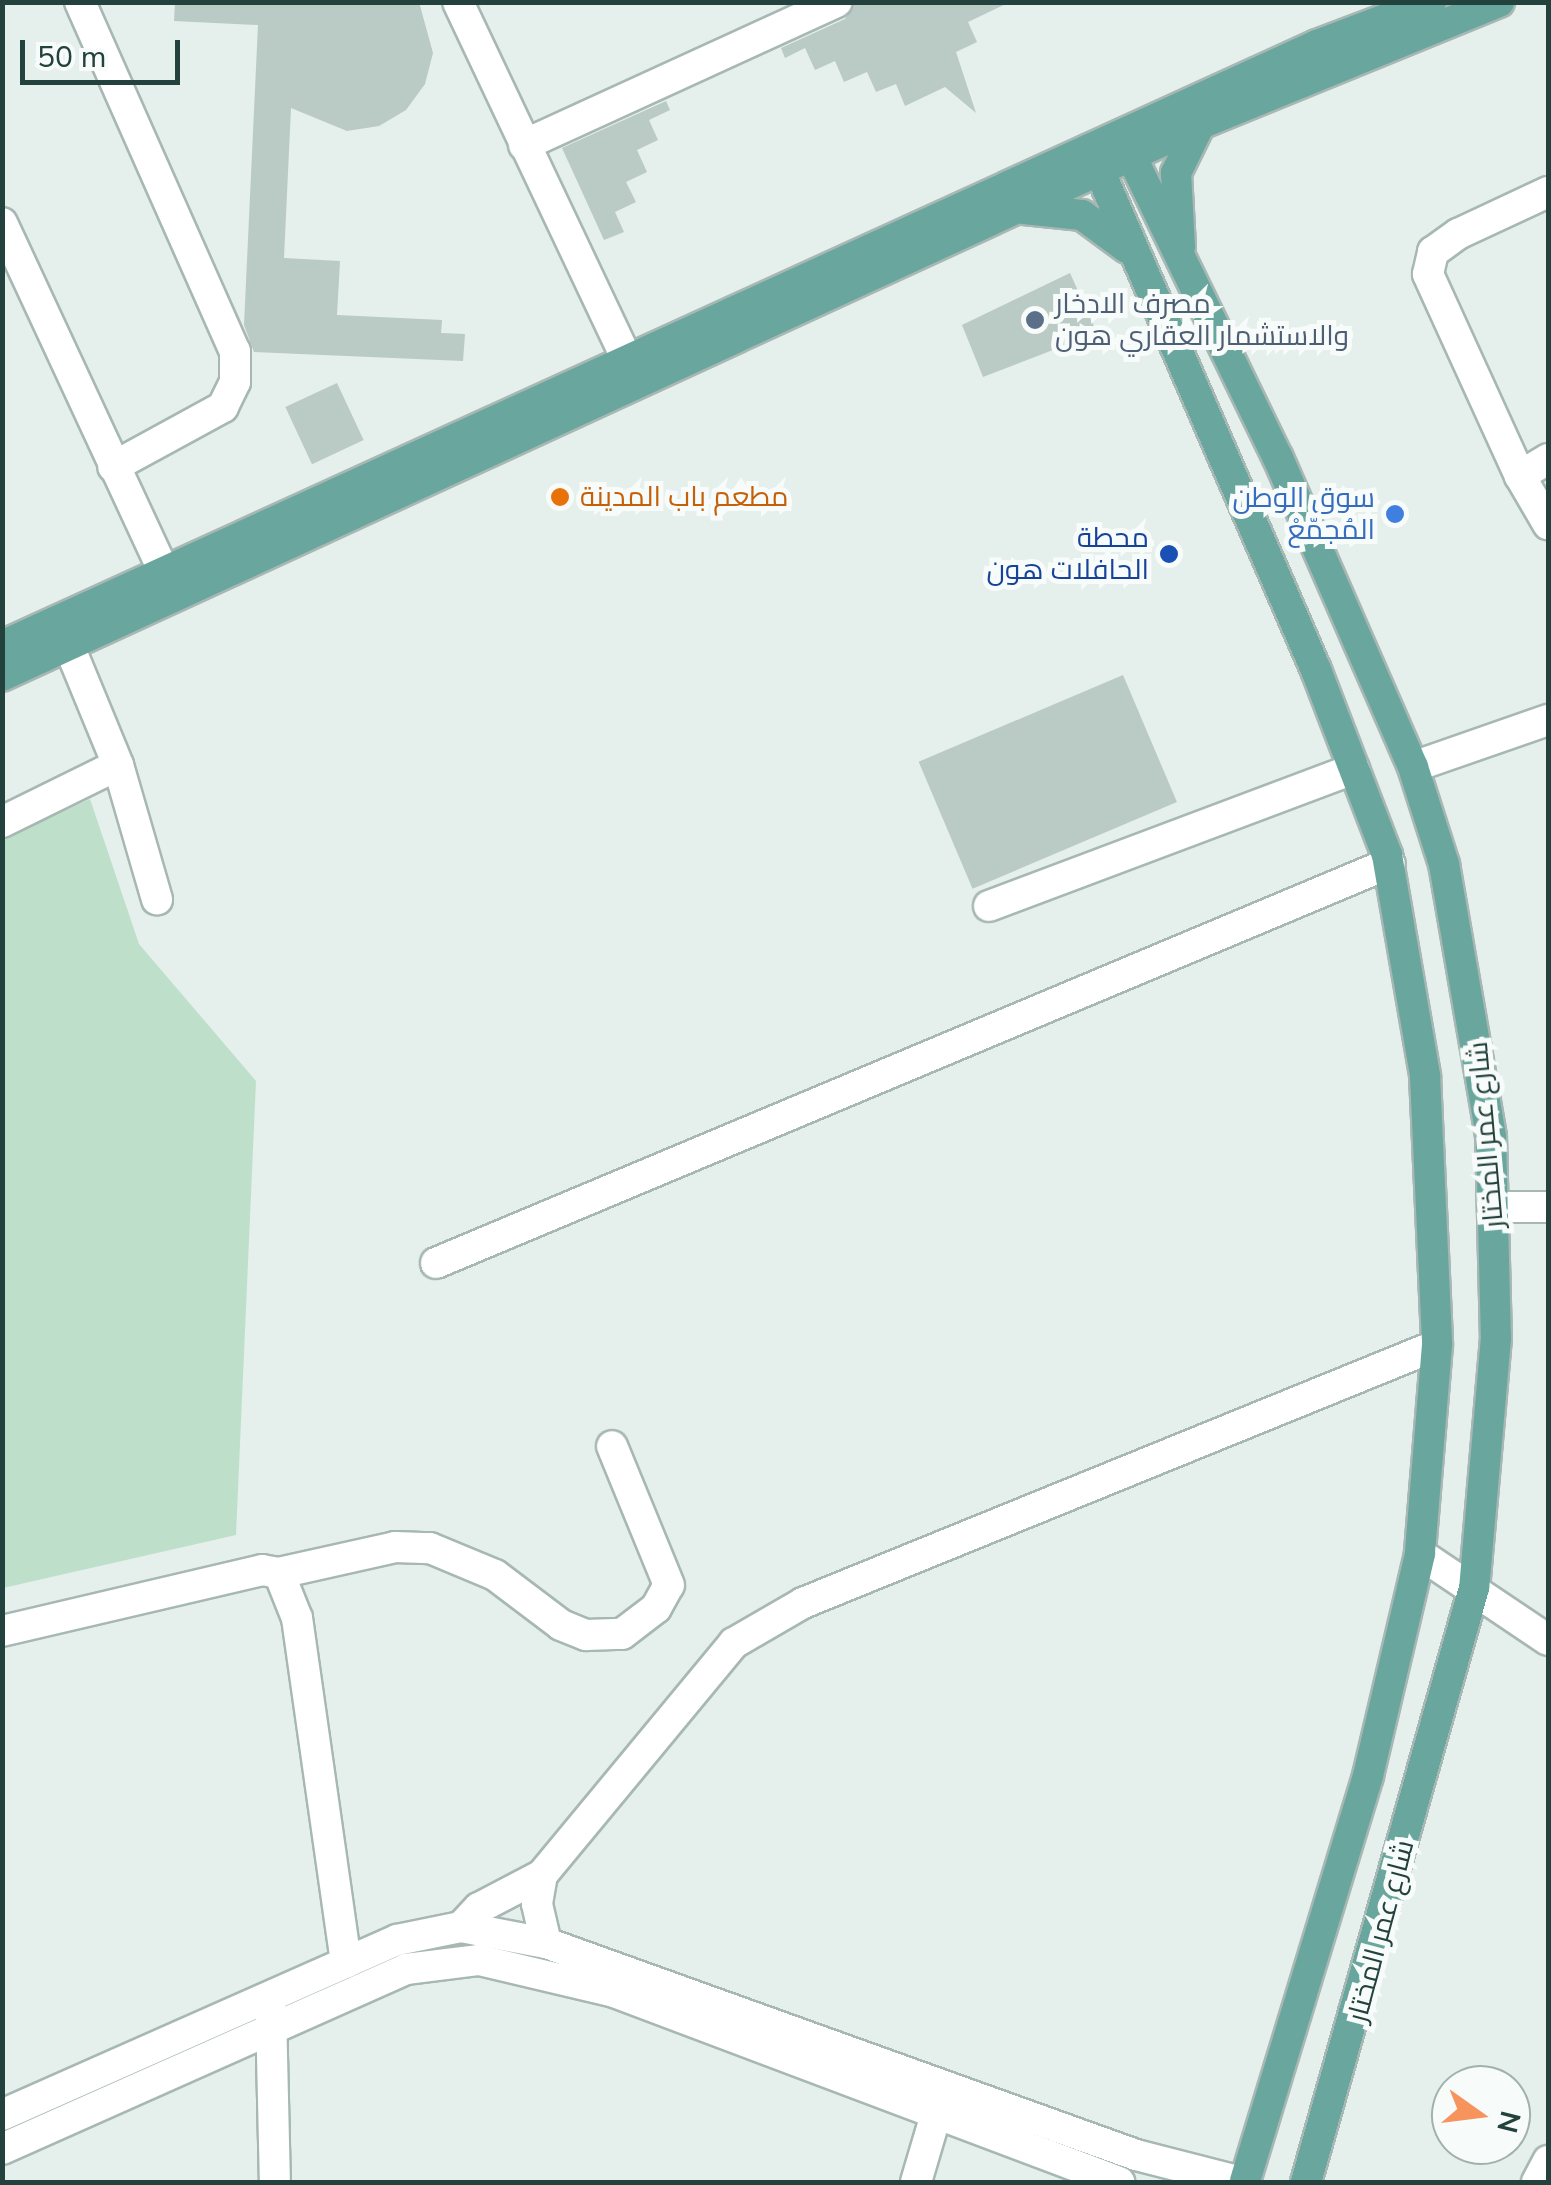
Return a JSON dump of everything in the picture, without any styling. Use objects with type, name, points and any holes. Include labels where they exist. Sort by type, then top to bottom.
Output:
[{"type":"main road","points":[[631,372],[1016,208],[1125,147],[1430,2]]},
{"type":"main road","points":[[1125,147],[1200,124],[1499,2]]},
{"type":"main road","points":[[1181,265],[1176,173],[1200,124]]},
{"type":"main road","name":"شارع عمر المختار","points":[[1125,147],[1278,458],[1414,767],[1444,864],[1481,1057],[1496,1206],[1494,1356],[1474,1588],[1306,2182]]},
{"type":"main road","points":[[2,646],[168,582],[1094,163]]},
{"type":"main road","name":"شارع عمر المختار","points":[[1094,163],[1354,768],[1393,874],[1425,1076],[1438,1345],[1420,1554],[1368,1776],[1243,2182]]},
{"type":"main road","points":[[1016,208],[1082,216],[1131,252]]},
{"type":"main road","points":[[2,676],[69,646],[168,582]]},
{"type":"main road","points":[[1393,874],[1444,864]]},
{"type":"street","points":[[80,2],[235,351],[235,382],[224,408],[113,466]]},
{"type":"street","points":[[458,2],[631,372]]},
{"type":"street","points":[[524,145],[837,2]]},
{"type":"street","points":[[1548,192],[1458,234],[1433,252],[1428,274],[1520,476],[1548,524]]},
{"type":"street","points":[[2,223],[168,582]]},
{"type":"street","points":[[1520,476],[1548,459]]},
{"type":"street","points":[[69,646],[118,765],[156,898]]},
{"type":"street","points":[[1414,767],[1548,720]]},
{"type":"street","points":[[2,822],[118,765]]},
{"type":"street","points":[[989,906],[1354,768]]},
{"type":"street","points":[[436,1264],[1393,874]]},
{"type":"street","points":[[1496,1206],[1548,1207]]},
{"type":"street","points":[[462,1927],[479,1908],[542,1875],[734,1643],[804,1603],[1438,1345]]},
{"type":"street","points":[[2,1631],[262,1570],[279,1573],[394,1547],[430,1548],[495,1575],[560,1624],[586,1635],[622,1634],[656,1608],[669,1585],[612,1446]]},
{"type":"street","points":[[1420,1554],[1548,1640]]},
{"type":"street","points":[[279,1573],[297,1618],[346,1964]]},
{"type":"street","points":[[542,1875],[537,1904],[546,1942]]},
{"type":"street","points":[[2,2149],[272,2011],[346,1964],[396,1940],[462,1927],[546,1942],[940,2100],[1119,2182]]},
{"type":"street","points":[[2,2115],[272,2011],[406,1969],[448,1961],[512,1964],[599,1987],[940,2100],[1243,2182]]},
{"type":"street","points":[[272,2011],[275,2182]]},
{"type":"street","points":[[916,2182],[940,2100]]},
{"type":"street","points":[[1537,2182],[1548,2161]]},
{"type":"green space","points":[[90,799],[139,944],[256,1081],[236,1535],[3,1588],[3,839]]},
{"type":"building","points":[[175,2],[419,2],[433,53],[425,84],[406,110],[379,126],[347,131],[291,108],[284,258],[340,261],[337,315],[442,320],[441,333],[465,334],[463,361],[254,352],[244,325],[258,25],[174,21]]},
{"type":"building","points":[[856,2],[1010,2],[968,22],[977,42],[956,52],[976,113],[945,87],[905,106],[896,84],[876,92],[867,72],[844,82],[835,61],[815,70],[805,48],[785,58],[781,48],[845,19]]},
{"type":"building","points":[[666,101],[670,110],[649,120],[658,140],[637,150],[647,172],[626,182],[636,202],[615,212],[624,232],[604,240],[562,148]]},
{"type":"building","points":[[1070,273],[1097,333],[983,377],[962,325]]},
{"type":"building","points":[[337,383],[364,440],[312,464],[285,407]]},
{"type":"building","points":[[1123,675],[1177,802],[973,889],[919,762]]},
{"type":"place","name":"مصرف الادخار والاستشمار العقاري هون","points":[[1035,320]]},
{"type":"place","name":"مطعم باب المدينة","points":[[560,497]]},
{"type":"place","name":"سوق الوطن المُجمّعْ","points":[[1395,514]]},
{"type":"place","name":"محطة الحافلات هون","points":[[1169,554]]}]
